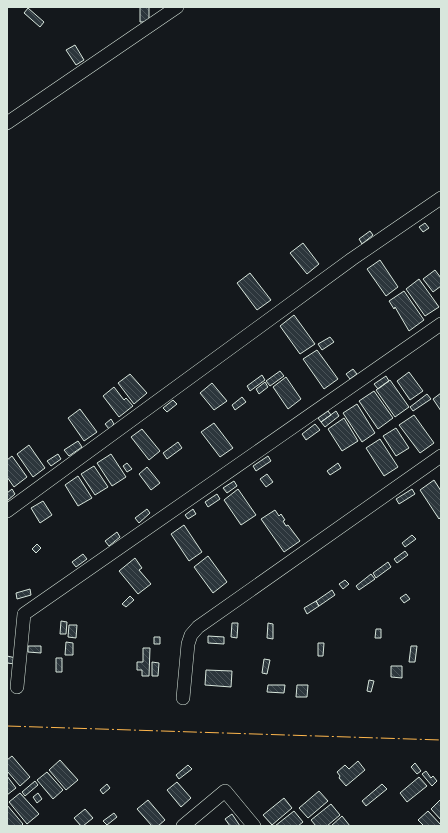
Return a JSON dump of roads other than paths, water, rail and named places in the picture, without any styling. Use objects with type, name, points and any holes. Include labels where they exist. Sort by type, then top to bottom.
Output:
[{"type":"street","points":[[7,124],[177,7]]},
{"type":"street","points":[[7,511],[345,264],[441,198]]},
{"type":"street","points":[[17,686],[24,614],[441,324]]},
{"type":"street","points":[[183,698],[188,644],[191,635],[198,627],[441,456]]},
{"type":"street","points":[[183,826],[225,791],[254,826]]}]
